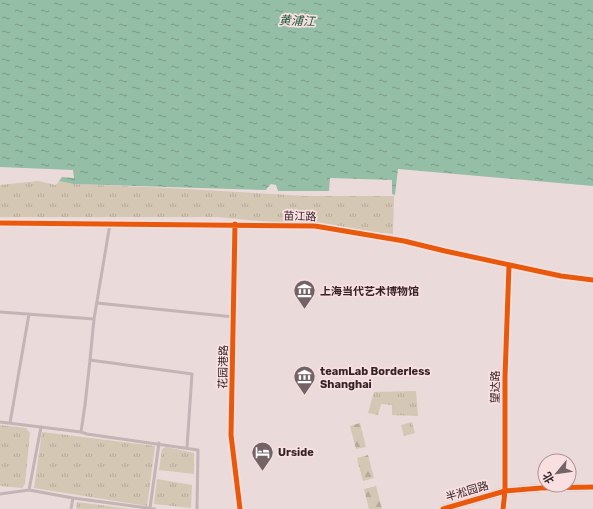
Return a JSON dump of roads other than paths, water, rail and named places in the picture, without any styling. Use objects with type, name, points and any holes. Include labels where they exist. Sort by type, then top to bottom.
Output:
[{"type":"main road","name":"半淞园路","points":[[443,509],[505,491],[541,488],[593,487]]},
{"type":"street","name":"苗江路","points":[[0,223],[236,224],[315,226],[404,241],[561,276],[593,280]]},
{"type":"street","name":"花园港路","points":[[236,224],[231,435],[240,509]]},
{"type":"street","name":"望达路","points":[[502,509],[505,491],[505,377],[509,265]]},
{"type":"lane","points":[[81,432],[94,319],[110,223]]},
{"type":"lane","points":[[97,303],[234,317]]},
{"type":"lane","points":[[0,312],[94,319]]},
{"type":"lane","points":[[10,423],[29,314]]},
{"type":"lane","points":[[90,360],[192,374],[187,447]]},
{"type":"lane","points":[[0,422],[81,432],[187,447],[198,450],[197,509]]},
{"type":"lane","points":[[29,490],[41,427]]},
{"type":"lane","points":[[150,508],[159,444]]},
{"type":"lane","points":[[0,494],[29,490],[73,498],[156,509]]},
{"type":"lane","points":[[71,509],[73,498]]},
{"type":"water","name":"黄浦江","points":[[0,0],[593,0],[593,186],[398,169],[395,195],[392,194],[392,180],[330,178],[329,191],[278,191],[276,185],[271,184],[266,190],[73,184],[59,181],[62,177],[74,178],[73,170],[0,167]]},
{"type":"place","name":"上海当代艺术博物馆","points":[[304,310]]},
{"type":"place","name":"teamLab Borderless Shanghai","points":[[304,396]]},
{"type":"place","name":"Urside","points":[[263,472]]}]
